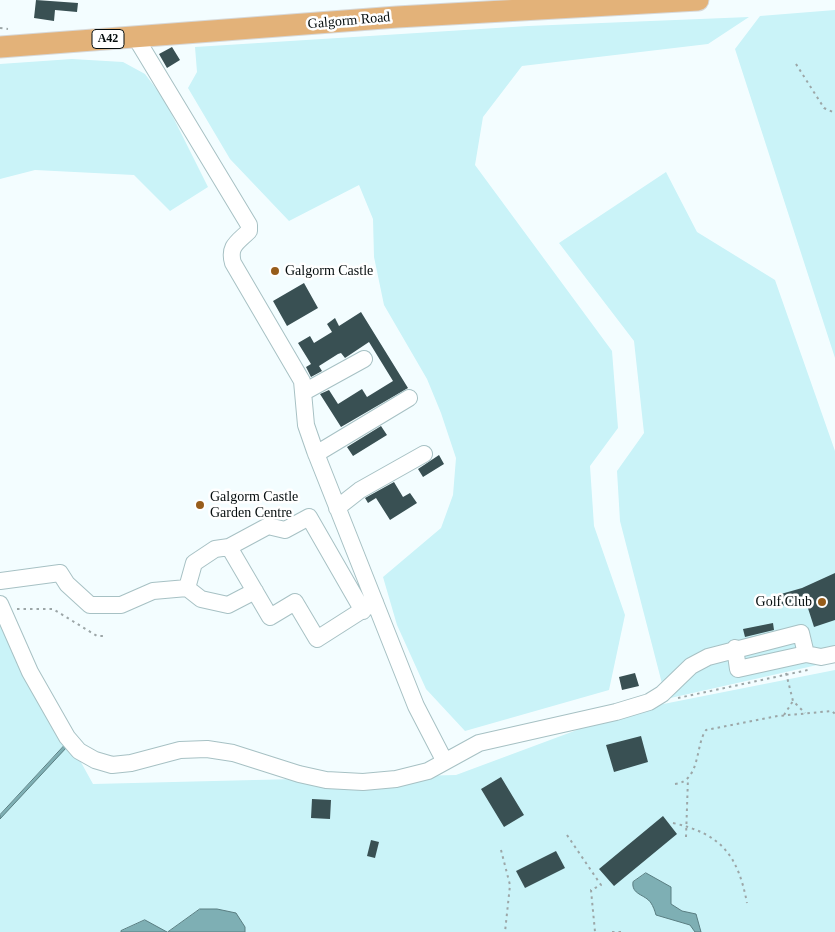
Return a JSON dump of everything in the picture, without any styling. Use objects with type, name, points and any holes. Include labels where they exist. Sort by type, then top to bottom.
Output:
[{"type":"main road","name":"Galgorm Road","points":[[0,47],[136,38],[536,5],[698,0]]},
{"type":"lane","points":[[136,38],[250,225],[249,231],[233,245],[230,253],[233,263],[302,381],[306,425],[337,508],[369,606],[416,706],[444,760]]},
{"type":"lane","points":[[304,392],[364,359]]},
{"type":"lane","points":[[316,454],[409,398]]},
{"type":"lane","points":[[337,508],[360,490],[424,454]]},
{"type":"lane","points":[[187,588],[194,563],[215,549],[229,547],[268,526],[285,530],[309,517],[369,606]]},
{"type":"lane","points":[[229,547],[270,616],[295,602],[317,639],[369,606]]},
{"type":"lane","points":[[0,581],[60,574],[67,584],[90,605],[121,605],[153,591],[187,588],[201,599],[228,605],[254,591]]},
{"type":"lane","points":[[2,613],[30,672],[67,738],[79,751],[95,760],[112,764],[131,763],[180,750],[207,749],[233,752],[299,774],[326,780],[363,782],[396,779],[428,771],[444,760],[479,744],[616,712],[649,702],[662,694],[691,666],[708,657],[735,648],[801,633],[808,661]]},
{"type":"lane","points":[[735,648],[738,669],[784,666],[835,654]]},
{"type":"path","points":[[796,64],[824,108],[835,113]]},
{"type":"path","points":[[2,613],[53,609],[97,636],[104,636]]},
{"type":"path","points":[[674,699],[784,666],[808,661]]},
{"type":"path","points":[[784,666],[793,701],[806,713]]},
{"type":"path","points":[[783,716],[793,701]]},
{"type":"path","points":[[686,837],[688,826],[688,778],[698,757],[701,736],[706,730],[714,727],[806,713],[832,711],[835,714]]},
{"type":"path","points":[[675,784],[688,778]]},
{"type":"path","points":[[673,823],[688,826],[710,836],[723,846],[734,859],[747,903]]},
{"type":"path","points":[[567,835],[600,885],[591,890],[595,932]]},
{"type":"path","points":[[501,850],[510,885],[505,932]]},
{"type":"path","points":[[612,932],[625,932]]},
{"type":"shaded area","points":[[835,10],[835,358],[735,49],[760,16]]},
{"type":"shaded area","points":[[749,17],[708,44],[522,66],[483,117],[475,165],[612,351],[618,428],[590,466],[594,526],[625,615],[609,690],[465,731],[426,689],[397,625],[383,577],[441,528],[453,495],[456,458],[427,379],[384,305],[374,257],[373,219],[359,185],[289,221],[230,159],[188,88],[197,72],[195,47],[528,26]]},
{"type":"shaded area","points":[[72,59],[123,62],[145,74],[164,99],[208,187],[170,211],[134,175],[35,170],[0,179],[0,64]]},
{"type":"shaded area","points":[[666,172],[697,232],[775,280],[835,451],[835,661],[666,699],[620,521],[617,471],[644,433],[634,341],[559,243]]},
{"type":"shaded area","points":[[0,616],[93,784],[456,775],[628,711],[835,670],[835,932],[0,932]]},
{"type":"shaded area","points":[[65,745],[67,747],[0,819],[0,815]]},
{"type":"shaded area","points":[[646,873],[671,887],[671,904],[682,911],[696,914],[701,932],[695,932],[690,925],[656,915],[651,903],[636,892],[633,886],[633,882]]},
{"type":"shaded area","points":[[200,909],[217,909],[236,913],[245,927],[245,932],[168,932]]},
{"type":"shaded area","points":[[145,920],[167,932],[121,932],[121,931]]},
{"type":"building","points":[[36,0],[78,3],[77,12],[55,10],[54,21],[34,18]]},
{"type":"building","points":[[172,47],[180,60],[167,68],[159,54]]},
{"type":"building","points":[[304,283],[318,308],[287,326],[273,301]]},
{"type":"building","points":[[361,312],[408,388],[341,427],[320,394],[329,390],[338,404],[362,389],[367,397],[393,381],[369,342],[345,358],[341,353],[338,354],[319,366],[322,371],[311,377],[306,367],[311,364],[298,343],[310,336],[314,343],[332,332],[327,324],[335,318],[339,326]]},
{"type":"building","points":[[381,426],[387,435],[353,456],[347,447]]},
{"type":"building","points":[[439,455],[444,464],[423,477],[418,469]]},
{"type":"building","points":[[394,482],[403,497],[410,493],[417,503],[390,520],[376,498],[368,503],[365,498]]},
{"type":"building","name":"Golf Club","points":[[835,573],[835,620],[814,627],[805,599],[778,607],[774,596],[802,588]]},
{"type":"building","points":[[773,623],[774,630],[745,637],[743,629]]},
{"type":"building","points":[[635,673],[639,686],[622,690],[619,677]]},
{"type":"building","points":[[641,736],[648,762],[614,772],[606,745]]},
{"type":"building","points":[[501,777],[524,815],[504,827],[481,789]]},
{"type":"building","points":[[312,799],[331,800],[330,819],[311,818]]},
{"type":"building","points":[[663,816],[677,834],[614,886],[599,869]]},
{"type":"building","points":[[371,840],[379,842],[375,858],[367,856]]},
{"type":"building","points":[[556,851],[565,868],[525,888],[516,871]]},
{"type":"place","name":"Galgorm Castle","points":[[275,271]]},
{"type":"place","name":"Galgorm Castle Garden Centre","points":[[200,505]]},
{"type":"place","name":"Golf Club","points":[[822,602]]}]
